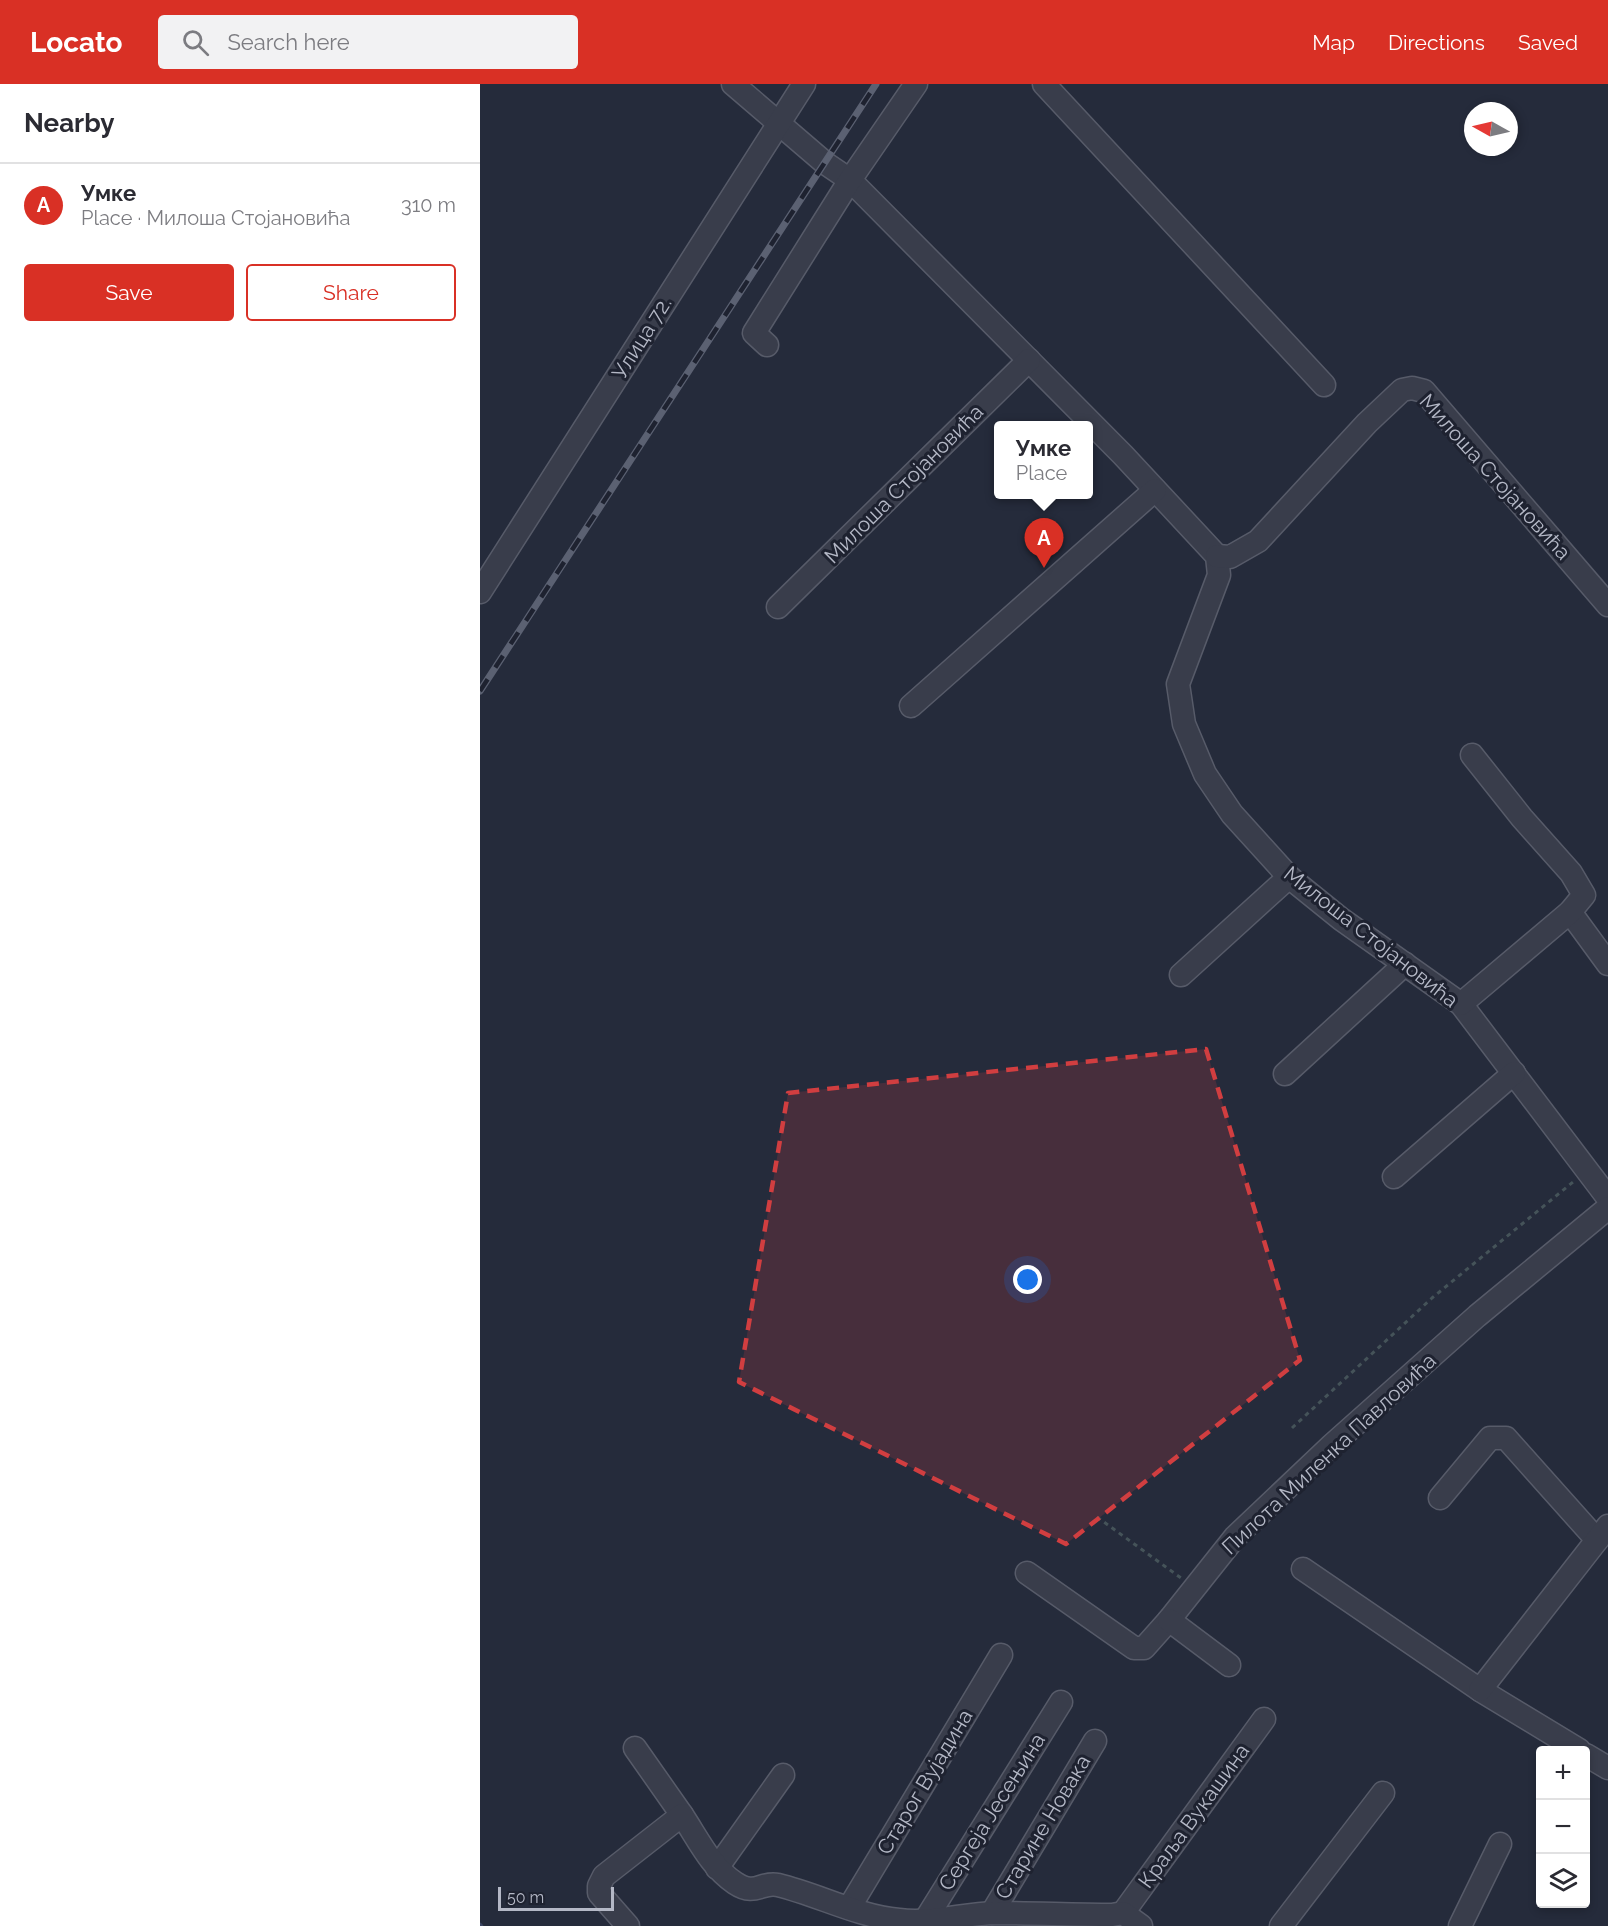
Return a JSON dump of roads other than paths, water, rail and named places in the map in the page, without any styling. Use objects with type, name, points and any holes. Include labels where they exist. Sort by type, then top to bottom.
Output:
[{"type":"street","points":[[733,84],[825,163],[850,180],[1088,421]]},
{"type":"street","name":"Улица 72.","points":[[480,592],[804,84]]},
{"type":"street","points":[[767,345],[754,333],[850,180],[916,84]]},
{"type":"street","points":[[1044,84],[1324,385]]},
{"type":"street","name":"Милоша Стојановића","points":[[778,607],[1029,360]]},
{"type":"street","name":"Милоша Стојановића","points":[[1608,605],[1424,392],[1412,388],[1402,390],[1367,423],[1258,541],[1230,557],[1217,556],[1219,575],[1178,684],[1184,724],[1205,774],[1227,806],[1289,877],[1341,919],[1461,1004],[1608,1198]]},
{"type":"street","points":[[1093,426],[1217,556]]},
{"type":"street","points":[[911,706],[1155,490]]},
{"type":"street","points":[[1461,1004],[1570,912],[1584,895],[1571,873],[1522,818],[1472,755]]},
{"type":"street","points":[[1181,975],[1289,877]]},
{"type":"street","points":[[1570,912],[1608,964]]},
{"type":"street","points":[[1286,1074],[1405,964]]},
{"type":"street","points":[[1394,1177],[1514,1073]]},
{"type":"street","name":"Пилота Миленка Павловића","points":[[1028,1573],[1134,1648],[1144,1648],[1236,1537],[1332,1445],[1477,1316],[1608,1208]]},
{"type":"street","points":[[1440,1498],[1490,1438],[1506,1438],[1603,1533],[1480,1690]]},
{"type":"street","points":[[1302,1569],[1480,1690],[1572,1746]]},
{"type":"street","points":[[1169,1620],[1229,1665]]},
{"type":"street","name":"Старог Вујадина","points":[[849,1908],[1000,1655]]},
{"type":"street","name":"Сергеја Јесењина","points":[[924,1922],[1061,1702]]},
{"type":"street","name":"Краља Вукашина","points":[[1121,1920],[1264,1719]]},
{"type":"street","name":"Старине Новака","points":[[992,1913],[1095,1741]]},
{"type":"street","points":[[635,1748],[717,1868],[736,1884],[753,1890],[774,1884],[895,1923],[956,1922],[992,1913],[1035,1920],[1121,1920]]},
{"type":"street","points":[[1590,1757],[1608,1768]]},
{"type":"street","points":[[717,1868],[783,1775]]},
{"type":"street","points":[[1281,1926],[1383,1793]]},
{"type":"street","points":[[628,1926],[599,1893],[599,1886],[604,1876],[682,1815]]},
{"type":"street","points":[[1460,1926],[1500,1844]]},
{"type":"railway","points":[[480,691],[876,84]]},
{"type":"place","name":"Умке","points":[[1044,568]]}]
